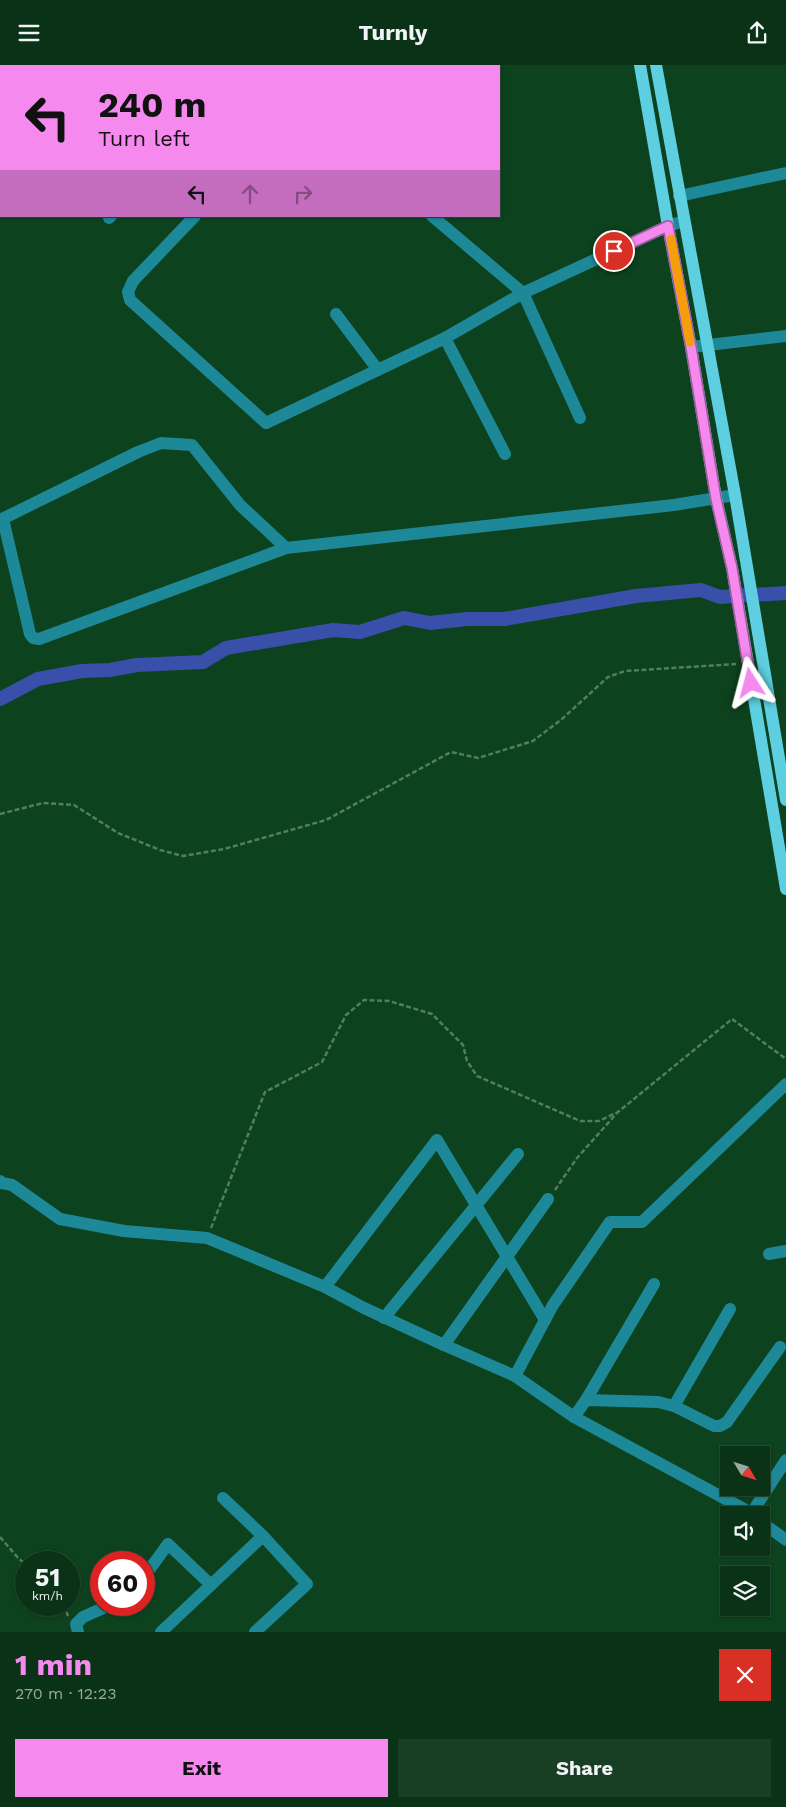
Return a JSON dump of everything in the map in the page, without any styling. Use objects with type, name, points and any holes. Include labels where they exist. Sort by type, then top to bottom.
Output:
[{"type":"main road","points":[[640,65],[691,347],[716,499],[732,568],[786,889]]},
{"type":"main road","points":[[656,65],[735,495],[786,800]]},
{"type":"street","points":[[679,197],[786,173]]},
{"type":"street","points":[[194,217],[133,281],[128,292],[130,299],[266,423],[445,338],[523,293],[668,226],[684,221]]},
{"type":"street","points":[[433,217],[523,293],[580,418]]},
{"type":"street","points":[[336,314],[378,370]]},
{"type":"street","points":[[691,347],[786,335]]},
{"type":"street","points":[[445,338],[505,454]]},
{"type":"street","points":[[286,548],[240,505],[192,445],[178,443],[162,443],[138,451],[1,520],[30,633],[33,638],[39,639],[286,548],[665,506],[735,495]]},
{"type":"street","points":[[515,1376],[553,1305],[610,1222],[642,1222],[786,1084]]},
{"type":"street","points":[[325,1287],[437,1140],[545,1320]]},
{"type":"street","points":[[384,1317],[518,1153]]},
{"type":"street","points":[[1,1183],[12,1185],[60,1219],[124,1231],[207,1238],[325,1287],[384,1317],[515,1376],[574,1417],[737,1506]]},
{"type":"street","points":[[444,1345],[548,1199]]},
{"type":"street","points":[[769,1254],[786,1251]]},
{"type":"street","points":[[574,1417],[586,1400],[654,1284]]},
{"type":"street","points":[[674,1407],[730,1309]]},
{"type":"street","points":[[586,1400],[658,1402],[674,1407],[714,1426],[720,1426],[727,1422],[780,1347]]},
{"type":"street","points":[[757,1506],[786,1460]]},
{"type":"street","points":[[223,1498],[307,1584],[255,1632]]},
{"type":"street","points":[[770,1528],[786,1540]]},
{"type":"street","points":[[161,1632],[263,1537]]},
{"type":"street","points":[[155,1562],[168,1544],[211,1585]]},
{"type":"street","points":[[78,1632],[76,1624],[83,1617],[90,1614]]},
{"type":"path","points":[[0,814],[43,803],[74,805],[118,833],[160,851],[183,856],[224,849],[326,820],[451,753],[478,758],[533,741],[562,719],[608,677],[625,671],[748,663]]},
{"type":"path","points":[[207,1238],[265,1092],[322,1062],[346,1015],[364,1000],[389,1001],[432,1014],[463,1045],[467,1061],[472,1069],[477,1076],[485,1080],[580,1121],[599,1121],[618,1112]]},
{"type":"path","points":[[548,1199],[577,1158],[618,1112],[732,1019],[786,1059]]},
{"type":"path","points":[[0,1537],[15,1554]]},
{"type":"waterway","points":[[0,699],[38,679],[82,671],[110,670],[137,665],[203,662],[226,648],[333,630],[360,632],[404,618],[430,623],[467,619],[504,619],[636,596],[701,590],[720,597],[786,593]]},
{"type":"slow traffic","points":[[671,239],[690,342]]},
{"type":"route","points":[[614,251],[668,226],[691,347],[716,499],[732,568],[751,683]]}]
